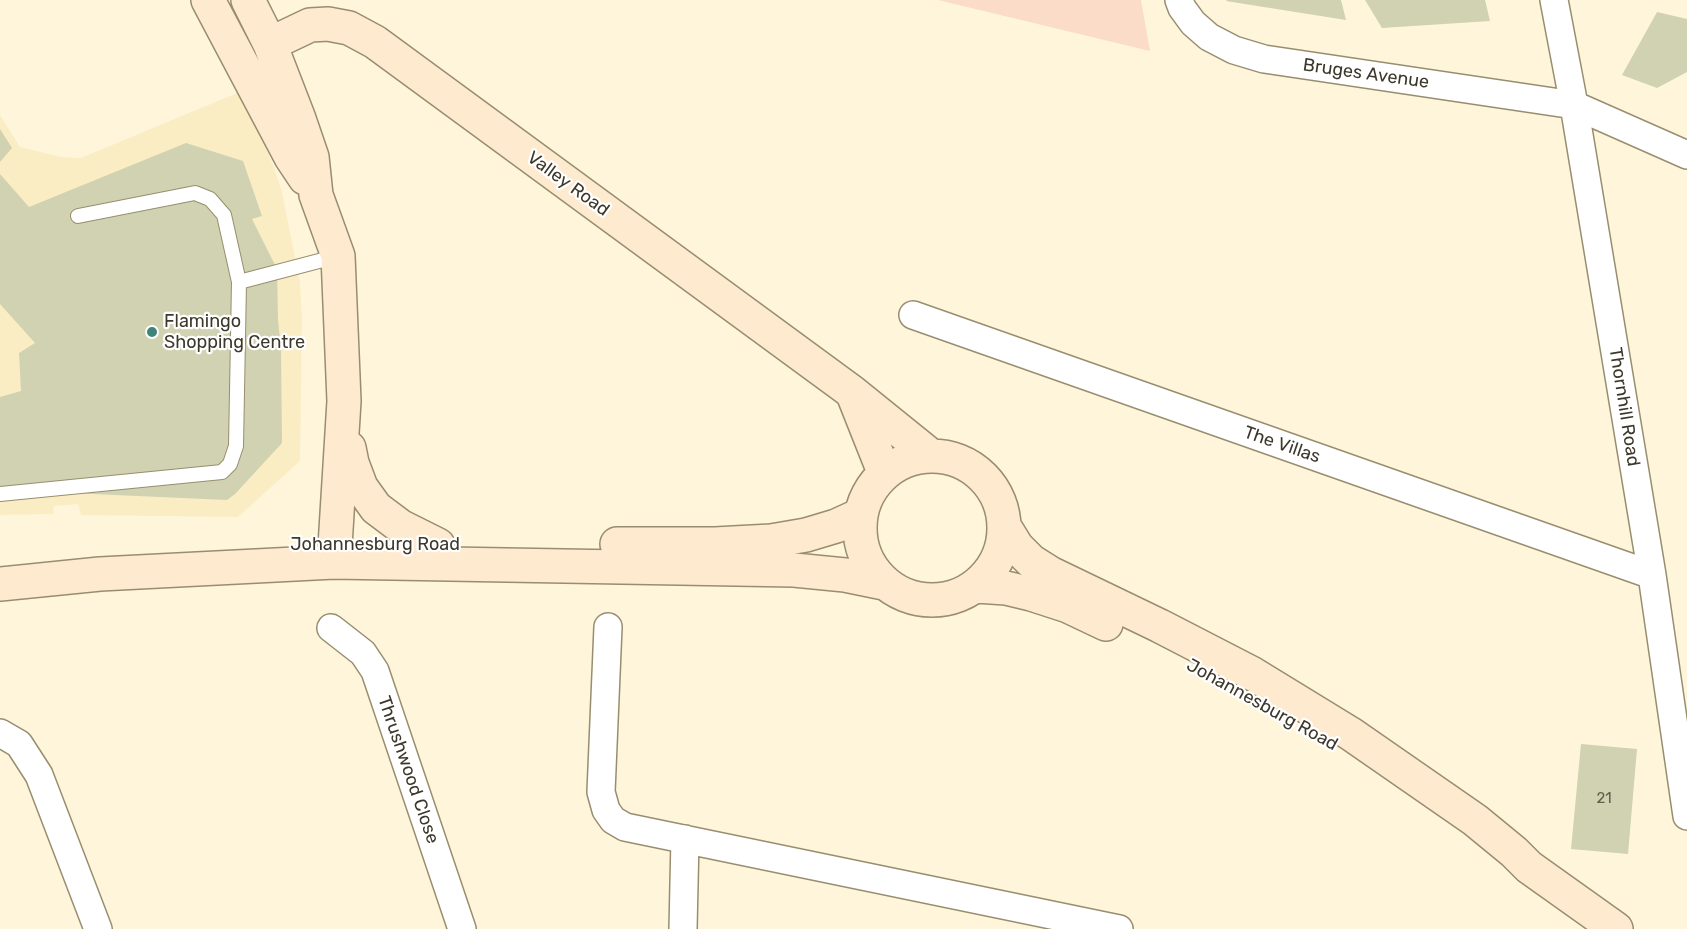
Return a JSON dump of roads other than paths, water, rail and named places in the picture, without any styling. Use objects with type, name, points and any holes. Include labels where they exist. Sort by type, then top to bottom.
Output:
[{"type":"street","points":[[208,0],[291,157],[316,195],[338,256],[344,401],[352,463],[360,487],[376,508],[400,526],[438,545]]},
{"type":"street","points":[[248,0],[270,44],[299,119],[312,157],[316,195]]},
{"type":"street","name":"Bruges Avenue","points":[[1179,0],[1193,23],[1209,38],[1234,50],[1264,59],[1574,105],[1687,155]]},
{"type":"street","name":"Thornhill Road","points":[[1554,0],[1574,105],[1652,575],[1686,803]]},
{"type":"street","name":"Valley Road","points":[[270,44],[310,25],[328,24],[349,28],[375,42],[852,392],[930,455]]},
{"type":"street","name":"The Villas","points":[[913,315],[1652,575]]},
{"type":"street","points":[[852,392],[884,472]]},
{"type":"street","points":[[335,552],[344,401]]},
{"type":"street","points":[[930,455],[952,457],[973,468],[989,483],[1000,503],[1004,526],[1001,548],[992,569],[976,586],[954,597],[929,601],[905,596],[884,583],[868,563],[860,540],[860,515],[868,491],[884,472],[905,459],[930,455]]},
{"type":"street","points":[[714,556],[771,541],[806,535],[836,526],[860,515]]},
{"type":"street","name":"Johannesburg Road","points":[[1004,526],[1017,547],[1031,561],[1050,573],[1253,674],[1351,734],[1475,820],[1529,867],[1616,929]]},
{"type":"street","name":"Johannesburg Road","points":[[0,584],[335,552],[438,545],[714,556]]},
{"type":"street","name":"Johannesburg Road","points":[[0,567],[51,561],[335,552],[714,556]]},
{"type":"street","points":[[714,556],[884,583]]},
{"type":"street","name":"Johannesburg Road","points":[[976,586],[1005,588],[1068,606],[1173,656],[1267,706],[1353,758],[1479,841],[1529,867]]},
{"type":"street","points":[[608,627],[602,792],[606,810],[613,820],[625,827],[1119,929]]},
{"type":"street","name":"Thrushwood Close","points":[[331,628],[363,653],[375,671],[462,929]]},
{"type":"street","points":[[0,733],[19,744],[39,775],[98,929]]},
{"type":"street","points":[[683,929],[685,839]]},
{"type":"lane","points":[[0,494],[222,472],[230,464],[236,446],[239,282],[224,215],[210,199],[195,193],[78,216]]},
{"type":"lane","points":[[239,282],[338,256]]},
{"type":"place","name":"Flamingo Shopping Centre","points":[[152,332]]}]
